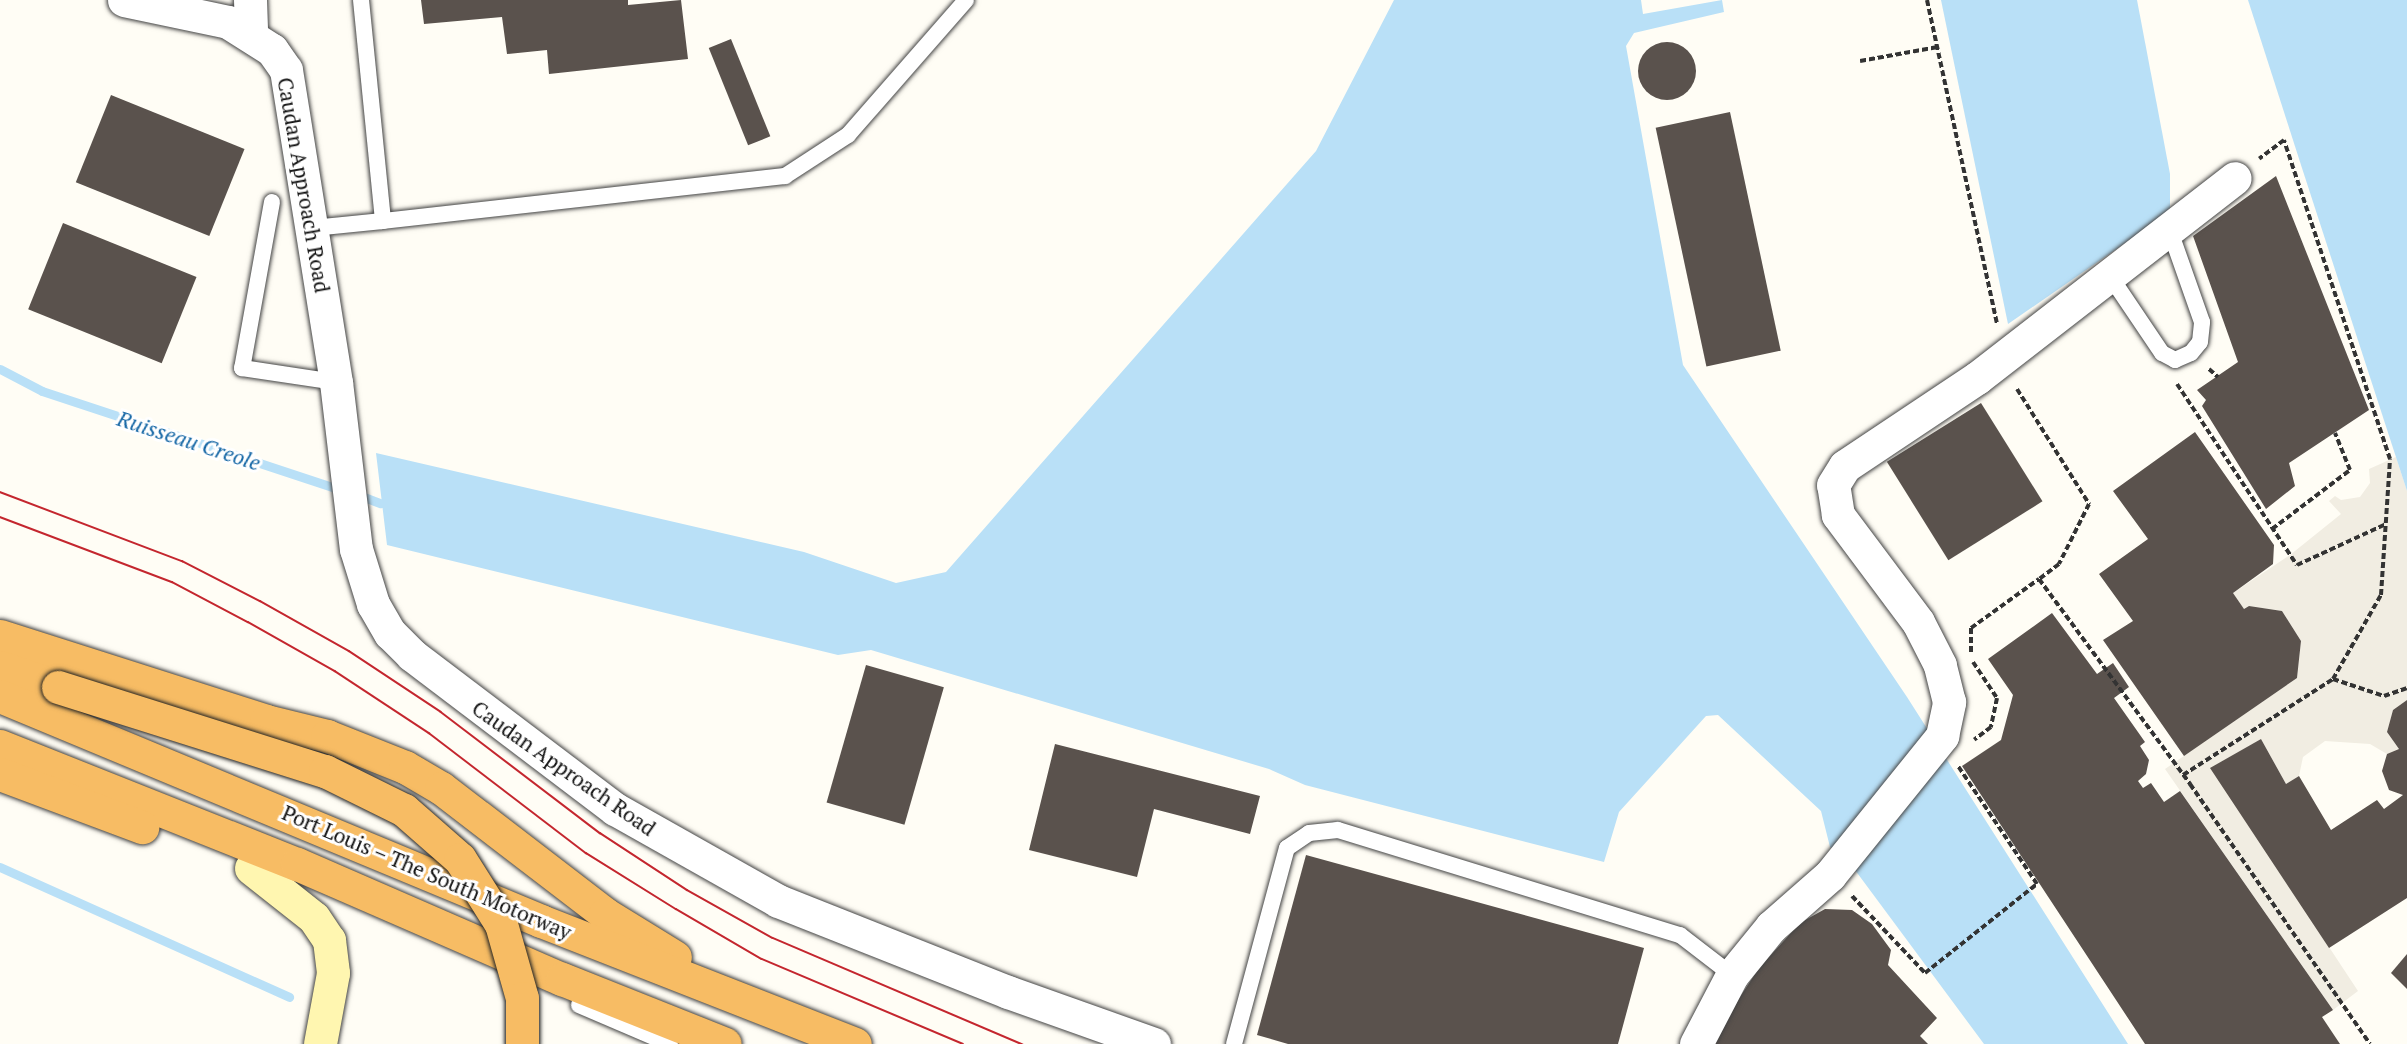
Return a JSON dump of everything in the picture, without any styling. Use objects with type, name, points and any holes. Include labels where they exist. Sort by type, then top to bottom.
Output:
[{"type":"highway","points":[[0,636],[266,721],[327,735],[405,767],[441,788],[605,914],[756,1005]]},
{"type":"highway","points":[[0,667],[325,771],[404,810],[460,859],[501,924],[522,998],[522,1044]]},
{"type":"highway","name":"Port Louis – The South Motorway","points":[[0,696],[541,921],[855,1044]]},
{"type":"highway","name":"Port Louis – The South Motorway","points":[[0,746],[723,1043]]},
{"type":"highway","points":[[0,774],[251,868],[579,1005],[723,1043]]},
{"type":"main road","points":[[251,868],[314,918],[329,940],[333,973],[320,1044]]},
{"type":"street","name":"Caudan Approach Road","points":[[124,0],[228,22],[251,34],[272,50],[286,70],[336,382],[361,574],[390,633],[412,656],[615,809],[778,901],[986,984],[1154,1044]]},
{"type":"street","points":[[250,0],[251,34]]},
{"type":"street","points":[[1696,1044],[1732,975],[1771,927],[1835,869],[1945,746],[1949,702],[1940,665],[1918,622],[1838,515],[1833,485],[1845,466],[1977,378],[2170,231],[2235,178]]},
{"type":"lane","points":[[361,0],[383,220]]},
{"type":"lane","points":[[313,228],[784,176],[848,135],[966,0]]},
{"type":"lane","points":[[272,202],[242,368],[336,382]]},
{"type":"lane","points":[[2110,276],[2162,352],[2175,360],[2190,353],[2200,342],[2202,322],[2170,231]]},
{"type":"lane","points":[[1234,1044],[1287,848],[1309,833],[1338,830],[1680,935],[1732,975]]},
{"type":"lane","points":[[579,1005],[670,1044]]},
{"type":"path","points":[[1927,0],[1997,326]]},
{"type":"path","points":[[1860,60],[1938,47]]},
{"type":"path","points":[[2183,775],[2333,679],[2381,595],[2390,459],[2284,140],[2235,178]]},
{"type":"path","points":[[2185,378],[2176,384],[2297,565],[2386,524]]},
{"type":"path","points":[[1835,869],[1925,973],[2037,884],[1945,746],[1991,727],[1998,698],[1971,658],[1971,628],[2060,564],[2089,504],[2018,389],[2010,393]]},
{"type":"path","points":[[2272,529],[2350,470],[2335,433]]},
{"type":"path","points":[[2038,579],[2183,775],[2370,1044]]},
{"type":"path","points":[[2333,679],[2384,696],[2407,688]]},
{"type":"shaded area","points":[[2396,457],[2407,491],[2407,700],[2393,710],[2387,732],[2399,749],[2387,754],[2370,744],[2325,741],[2303,757],[2299,776],[2286,784],[2261,739],[2211,768],[2358,991],[2333,1010],[2165,769],[2297,678],[2301,641],[2282,611],[2249,606],[2244,609],[2233,593],[2290,555],[2341,514],[2329,501],[2335,496],[2341,500],[2360,497],[2370,483],[2369,469]]},
{"type":"water","points":[[1394,0],[1641,0],[1643,14],[1722,0],[1724,12],[1634,33],[1626,46],[1683,365],[1907,697],[2128,1044],[1984,1044],[1855,870],[1830,847],[1821,811],[1718,715],[1706,716],[1619,812],[1604,862],[1305,785],[1269,769],[871,650],[838,655],[387,545],[376,453],[804,552],[896,583],[946,572],[1316,151]]},
{"type":"water","points":[[1941,0],[2137,0],[2170,174],[2170,212],[2008,324]]},
{"type":"water","points":[[2248,0],[2407,0],[2407,491],[2301,165]]},
{"type":"building","points":[[421,0],[628,0],[628,5],[681,0],[688,59],[549,74],[547,50],[507,54],[502,17],[424,24]]},
{"type":"building","points":[[731,39],[770,136],[748,145],[709,48]]},
{"type":"building","points":[[1667,42],[1678,44],[1688,50],[1694,60],[1696,71],[1694,82],[1688,92],[1678,98],[1667,100],[1656,98],[1646,92],[1640,82],[1638,71],[1640,60],[1646,50],[1656,44]]},
{"type":"building","points":[[111,95],[245,149],[209,236],[76,182]]},
{"type":"building","points":[[1730,112],[1781,351],[1706,366],[1656,128]]},
{"type":"building","points":[[2276,176],[2369,410],[2289,463],[2295,486],[2266,509],[2202,406],[2206,400],[2197,390],[2238,362],[2193,236]]},
{"type":"building","points":[[63,223],[197,277],[162,363],[28,309]]},
{"type":"building","points":[[1981,403],[2042,501],[1948,560],[1887,462]]},
{"type":"building","points":[[2195,432],[2274,545],[2273,564],[2233,593],[2244,609],[2249,606],[2282,611],[2301,641],[2297,678],[2184,756],[2103,640],[2133,621],[2099,574],[2148,539],[2113,491]]},
{"type":"building","points":[[2052,613],[2097,674],[2113,663],[2129,687],[2114,698],[2145,742],[2140,746],[2149,760],[2146,774],[2138,781],[2143,788],[2151,783],[2164,802],[2180,791],[2333,1010],[2322,1017],[2340,1044],[2145,1044],[1962,766],[2001,740],[2013,695],[1988,659]]},
{"type":"building","points":[[866,665],[944,687],[904,825],[827,802]]},
{"type":"building","points":[[2407,700],[2407,898],[2329,948],[2210,768],[2261,739],[2286,784],[2299,776],[2331,830],[2377,800],[2384,809],[2403,795],[2389,790],[2382,771],[2387,754],[2399,749],[2387,732],[2393,710]]},
{"type":"building","points":[[1055,744],[1260,796],[1250,834],[1154,809],[1137,877],[1029,850]]},
{"type":"building","points":[[1306,855],[1644,948],[1618,1044],[1288,1044],[1257,1035]]},
{"type":"building","points":[[1825,909],[1852,910],[1872,924],[1891,950],[1888,965],[1937,1018],[1920,1036],[1928,1044],[1709,1044],[1759,968],[1800,923]]},
{"type":"building","points":[[2407,954],[2407,989],[2391,973]]},
{"type":"waterway","name":"Ruisseau Creole","points":[[0,369],[42,391],[342,490]]},
{"type":"waterway","name":"Ruisseau Creole","points":[[356,494],[380,503]]},
{"type":"waterway","points":[[0,867],[289,997]]},
{"type":"tram line","points":[[0,492],[182,561],[260,601],[349,651],[441,712],[600,833],[687,890],[773,938],[1022,1044]]},
{"type":"tram line","points":[[0,517],[172,582],[248,622],[335,671],[429,733],[586,853],[676,909],[762,959],[963,1044]]}]
